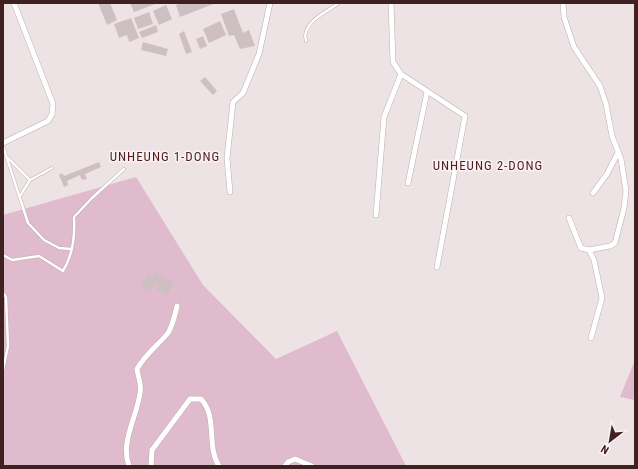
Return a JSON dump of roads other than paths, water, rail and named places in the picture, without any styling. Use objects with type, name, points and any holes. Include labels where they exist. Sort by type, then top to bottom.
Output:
[{"type":"street","points":[[3,143],[48,121],[52,114],[53,104],[14,3]]},
{"type":"street","points":[[230,192],[227,158],[233,102],[242,92],[259,54],[270,3]]},
{"type":"street","points":[[391,3],[393,62],[401,74],[465,116],[438,267]]},
{"type":"street","points":[[563,3],[564,17],[574,48],[600,86],[612,136],[618,153],[626,191],[624,208],[615,243],[610,246],[589,250],[581,248],[569,218]]},
{"type":"street","points":[[376,215],[384,117],[401,74]]},
{"type":"street","points":[[408,183],[428,92]]},
{"type":"street","points":[[593,193],[607,174],[618,153]]},
{"type":"street","points":[[589,250],[594,260],[602,298],[591,338]]},
{"type":"street","points":[[129,466],[127,458],[128,440],[141,391],[137,369],[143,359],[168,333],[174,321],[177,306]]},
{"type":"street","points":[[151,466],[152,450],[190,399],[201,399],[205,403],[210,420],[212,450],[219,466]]},
{"type":"street","points":[[285,466],[288,462],[295,459],[312,466]]},
{"type":"lane","points":[[306,41],[306,33],[310,25],[339,3]]},
{"type":"lane","points":[[3,146],[28,223],[44,240],[59,248],[72,249]]},
{"type":"lane","points":[[7,157],[30,180]]},
{"type":"lane","points":[[20,197],[30,180],[52,168]]},
{"type":"lane","points":[[3,255],[12,260],[39,256],[63,272],[68,262],[75,234],[74,217],[92,198],[124,169]]},
{"type":"lane","points":[[3,293],[6,297],[8,346],[3,370]]},
{"type":"district","name":"UNHEUNG 1-DONG","points":[[165,156]]},
{"type":"district","name":"UNHEUNG 2-DONG","points":[[488,165]]}]
